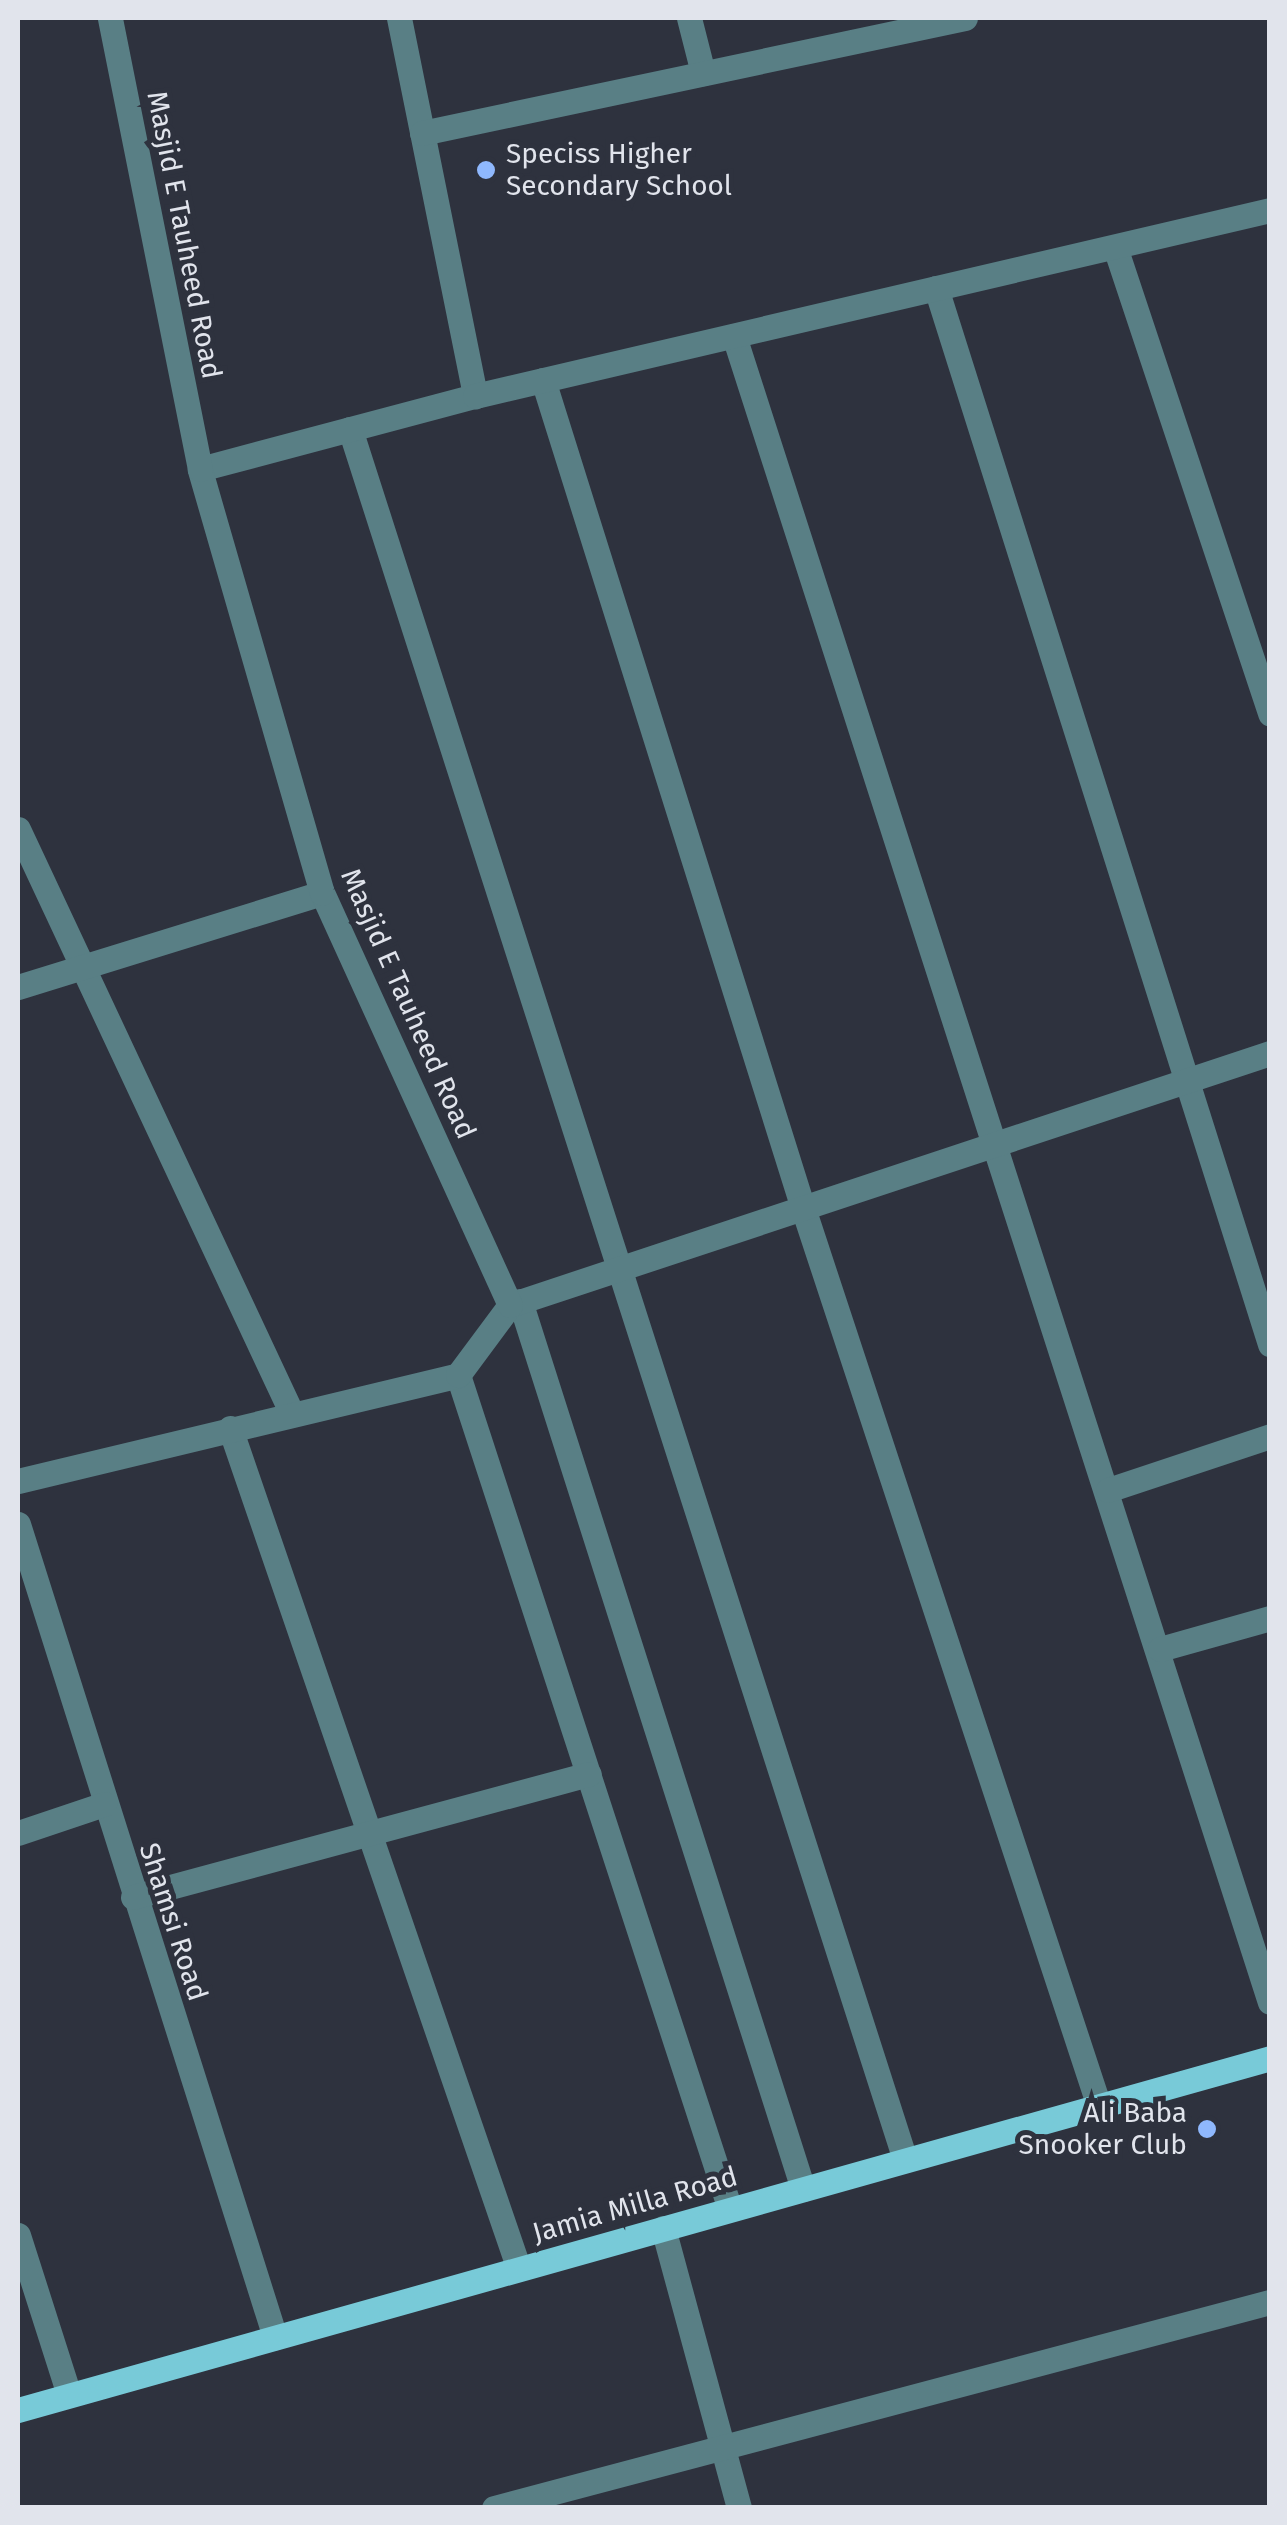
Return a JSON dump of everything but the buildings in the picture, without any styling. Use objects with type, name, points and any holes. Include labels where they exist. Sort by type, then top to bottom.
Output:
[{"type":"main road","name":"Jamia Milla Road","points":[[18,2410],[1270,2058]]},
{"type":"street","name":"Masjid E Tauheed Road","points":[[110,18],[200,469],[322,893],[515,1303],[803,2189]]},
{"type":"street","points":[[399,18],[475,396]]},
{"type":"street","points":[[689,18],[703,73]]},
{"type":"street","points":[[422,133],[965,18]]},
{"type":"street","points":[[200,469],[475,396],[1270,210]]},
{"type":"street","points":[[1115,246],[1270,714]]},
{"type":"street","points":[[936,288],[1182,1082],[1270,1344]]},
{"type":"street","points":[[734,336],[1160,1649],[1270,2002]]},
{"type":"street","points":[[543,380],[803,1208],[1099,2106]]},
{"type":"street","points":[[350,429],[905,2160]]},
{"type":"street","points":[[18,829],[292,1414]]},
{"type":"street","points":[[18,987],[322,893]]},
{"type":"street","points":[[18,1480],[458,1375],[515,1303],[1270,1054]]},
{"type":"street","points":[[458,1375],[730,2209]]},
{"type":"street","points":[[230,1428],[519,2268]]},
{"type":"street","points":[[1108,1490],[1270,1436]]},
{"type":"street","name":"Shamsi Road","points":[[18,1524],[275,2337]]},
{"type":"street","points":[[1160,1649],[1270,1618]]},
{"type":"street","points":[[134,1897],[589,1774]]},
{"type":"street","points":[[18,1832],[104,1804]]},
{"type":"street","points":[[663,2228],[738,2508]]},
{"type":"street","points":[[18,2235],[68,2395]]},
{"type":"street","points":[[494,2508],[722,2444],[1270,2302]]},
{"type":"place","name":"Speciss Higher Secondary School","points":[[486,170]]},
{"type":"place","name":"Ali Baba Snooker Club","points":[[1207,2129]]}]
